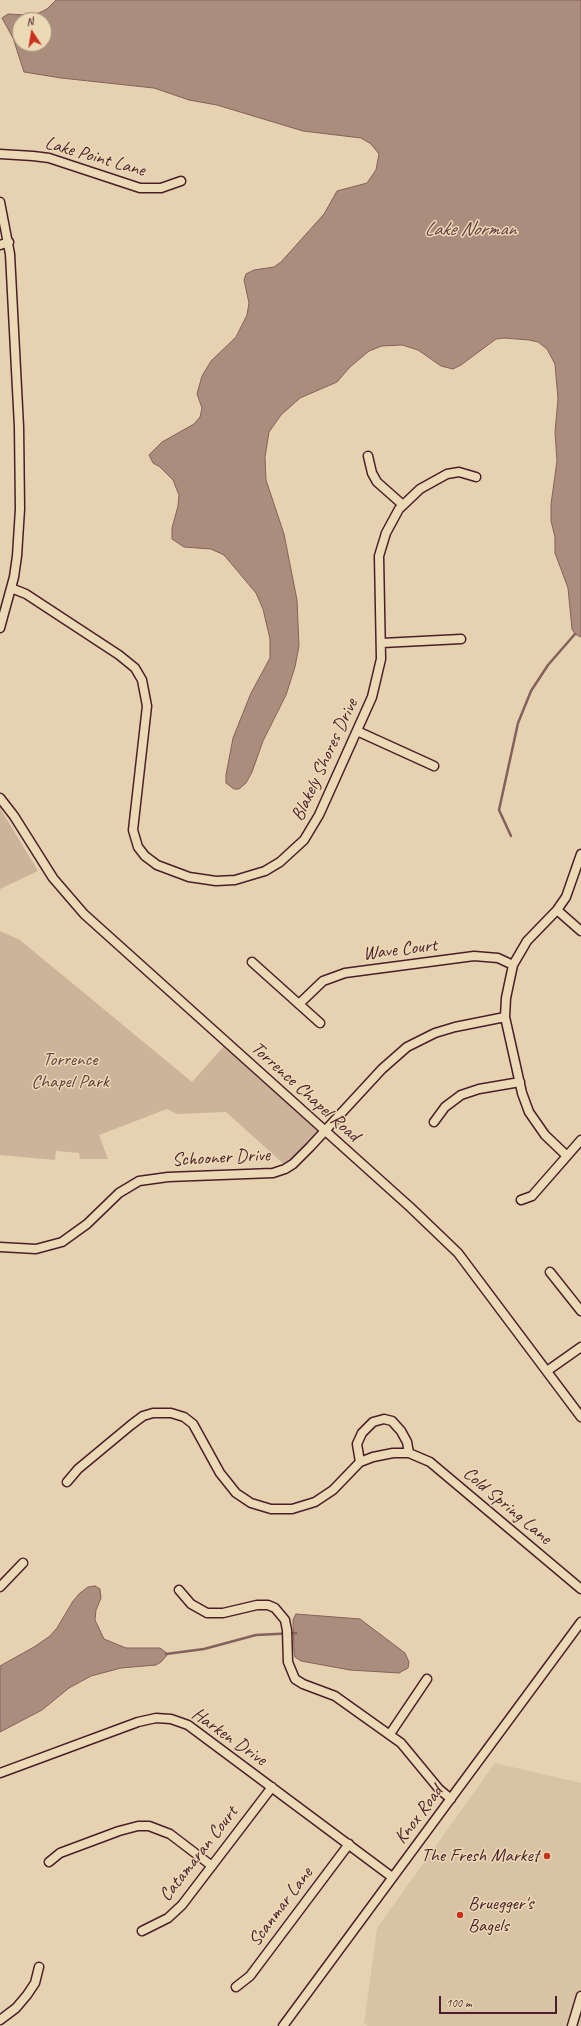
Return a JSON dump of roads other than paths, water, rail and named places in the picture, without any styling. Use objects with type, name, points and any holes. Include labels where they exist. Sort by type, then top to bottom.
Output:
[{"type":"street","name":"Lake Point Lane","points":[[0,154],[48,158],[140,188],[161,188],[180,181]]},
{"type":"street","points":[[0,202],[8,242],[19,427],[20,509],[17,556],[11,588],[0,628]]},
{"type":"street","points":[[0,245],[8,242]]},
{"type":"street","points":[[368,456],[372,473],[377,482],[403,505]]},
{"type":"street","name":"Blakely Shores Drive","points":[[11,588],[26,594],[120,655],[131,664],[138,673],[145,689],[147,706],[133,830],[138,847],[145,856],[165,869],[199,879],[223,881],[258,874],[280,862],[304,840],[312,828],[372,697],[378,676],[382,643],[379,556],[389,526],[403,505],[420,489],[447,474],[459,472],[476,477]]},
{"type":"street","points":[[382,643],[460,639]]},
{"type":"street","points":[[357,731],[434,766]]},
{"type":"street","name":"Torrence Chapel Road","points":[[0,798],[14,816],[53,878],[84,914],[326,1131],[458,1253],[581,1417]]},
{"type":"street","points":[[567,1156],[545,1135],[534,1120],[522,1093],[505,1017],[507,988],[513,966],[527,942],[557,910],[566,897],[581,854]]},
{"type":"street","points":[[557,910],[581,931]]},
{"type":"street","name":"Wave Court","points":[[299,1004],[323,982],[345,973],[474,956],[498,958],[513,966]]},
{"type":"street","points":[[252,962],[320,1023]]},
{"type":"street","name":"Schooner Drive","points":[[0,1247],[36,1249],[62,1242],[87,1224],[119,1193],[139,1181],[168,1177],[277,1172],[293,1164],[326,1131],[382,1069],[407,1047],[434,1033],[505,1017]]},
{"type":"street","points":[[434,1122],[446,1107],[461,1095],[479,1089],[520,1082]]},
{"type":"street","points":[[521,1200],[532,1196],[581,1140]]},
{"type":"street","points":[[550,1272],[581,1312]]},
{"type":"street","points":[[547,1371],[581,1347]]},
{"type":"street","name":"Cold Spring Lane","points":[[67,1482],[78,1469],[131,1425],[143,1416],[153,1413],[171,1413],[184,1417],[193,1424],[220,1473],[236,1493],[255,1504],[271,1509],[292,1509],[315,1502],[333,1490],[360,1462],[373,1457],[394,1453],[408,1453],[430,1462],[581,1589]]},
{"type":"street","points":[[360,1462],[357,1444],[362,1433],[373,1422],[384,1419],[392,1420],[401,1431],[406,1442],[408,1453]]},
{"type":"street","points":[[0,1587],[23,1563]]},
{"type":"street","points":[[178,1590],[191,1604],[208,1613],[217,1614],[262,1604],[275,1608],[285,1620],[287,1630],[288,1662],[295,1679],[303,1684],[335,1696],[390,1734],[408,1749],[440,1789],[451,1799]]},
{"type":"street","name":"Knox Road","points":[[283,2026],[581,1622]]},
{"type":"street","points":[[390,1734],[427,1679]]},
{"type":"street","name":"Harken Drive","points":[[0,1773],[138,1722],[156,1718],[171,1719],[188,1725],[349,1844],[392,1878]]},
{"type":"street","name":"Catamaran Court","points":[[142,1931],[174,1912],[212,1866],[272,1787]]},
{"type":"street","points":[[49,1862],[60,1853],[119,1831],[138,1826],[149,1826],[170,1834],[212,1866]]},
{"type":"street","name":"Scanmar Lane","points":[[236,1987],[250,1976],[349,1844]]},
{"type":"street","points":[[0,2020],[16,2008],[28,1995],[35,1983],[39,1967]]},
{"type":"street","points":[[572,2026],[581,1996]]},
{"type":"water","name":"Lake Norman","points":[[56,0],[581,0],[581,637],[575,634],[572,629],[568,588],[555,553],[555,537],[551,521],[551,504],[557,461],[555,432],[558,399],[555,364],[547,349],[538,342],[529,340],[504,338],[496,339],[461,365],[453,369],[441,366],[418,350],[402,345],[382,346],[369,351],[350,367],[337,382],[300,398],[281,415],[269,432],[265,457],[266,480],[284,534],[297,600],[299,646],[295,667],[286,695],[263,741],[252,772],[246,783],[239,789],[234,789],[226,783],[226,775],[233,738],[251,693],[270,658],[270,639],[263,609],[256,593],[224,555],[211,549],[184,547],[172,539],[172,528],[178,506],[179,495],[173,480],[160,467],[153,463],[149,455],[162,442],[194,424],[200,417],[202,408],[197,394],[202,376],[211,361],[236,337],[247,315],[249,303],[244,280],[246,274],[254,270],[274,267],[281,262],[324,214],[337,191],[367,183],[376,170],[379,154],[371,144],[361,138],[303,131],[217,105],[189,100],[154,88],[61,78],[24,72],[18,52],[52,52],[52,12],[41,12],[47,9]]},
{"type":"water","name":"Lake Norman","points":[[8,14],[12,14],[12,36],[2,18]]},
{"type":"water","points":[[95,1586],[100,1589],[101,1598],[96,1610],[95,1620],[104,1639],[126,1648],[160,1648],[168,1654],[156,1665],[121,1668],[91,1676],[69,1688],[42,1710],[0,1732],[0,1666],[34,1647],[50,1636],[80,1593],[88,1587]]},
{"type":"water","points":[[296,1614],[360,1619],[405,1653],[409,1662],[408,1668],[399,1673],[350,1670],[301,1661],[295,1657],[294,1651],[293,1620]]},
{"type":"waterway","points":[[511,836],[499,810],[518,723],[531,691],[548,665],[575,634]]},
{"type":"waterway","points":[[166,1654],[204,1649],[256,1635],[296,1633]]},
{"type":"place","name":"The Fresh Market","points":[[547,1856]]},
{"type":"place","name":"Bruegger's Bagels","points":[[460,1915]]},
{"type":"park label","name":"Torrence Chapel Park","points":[[70,1071]]}]
